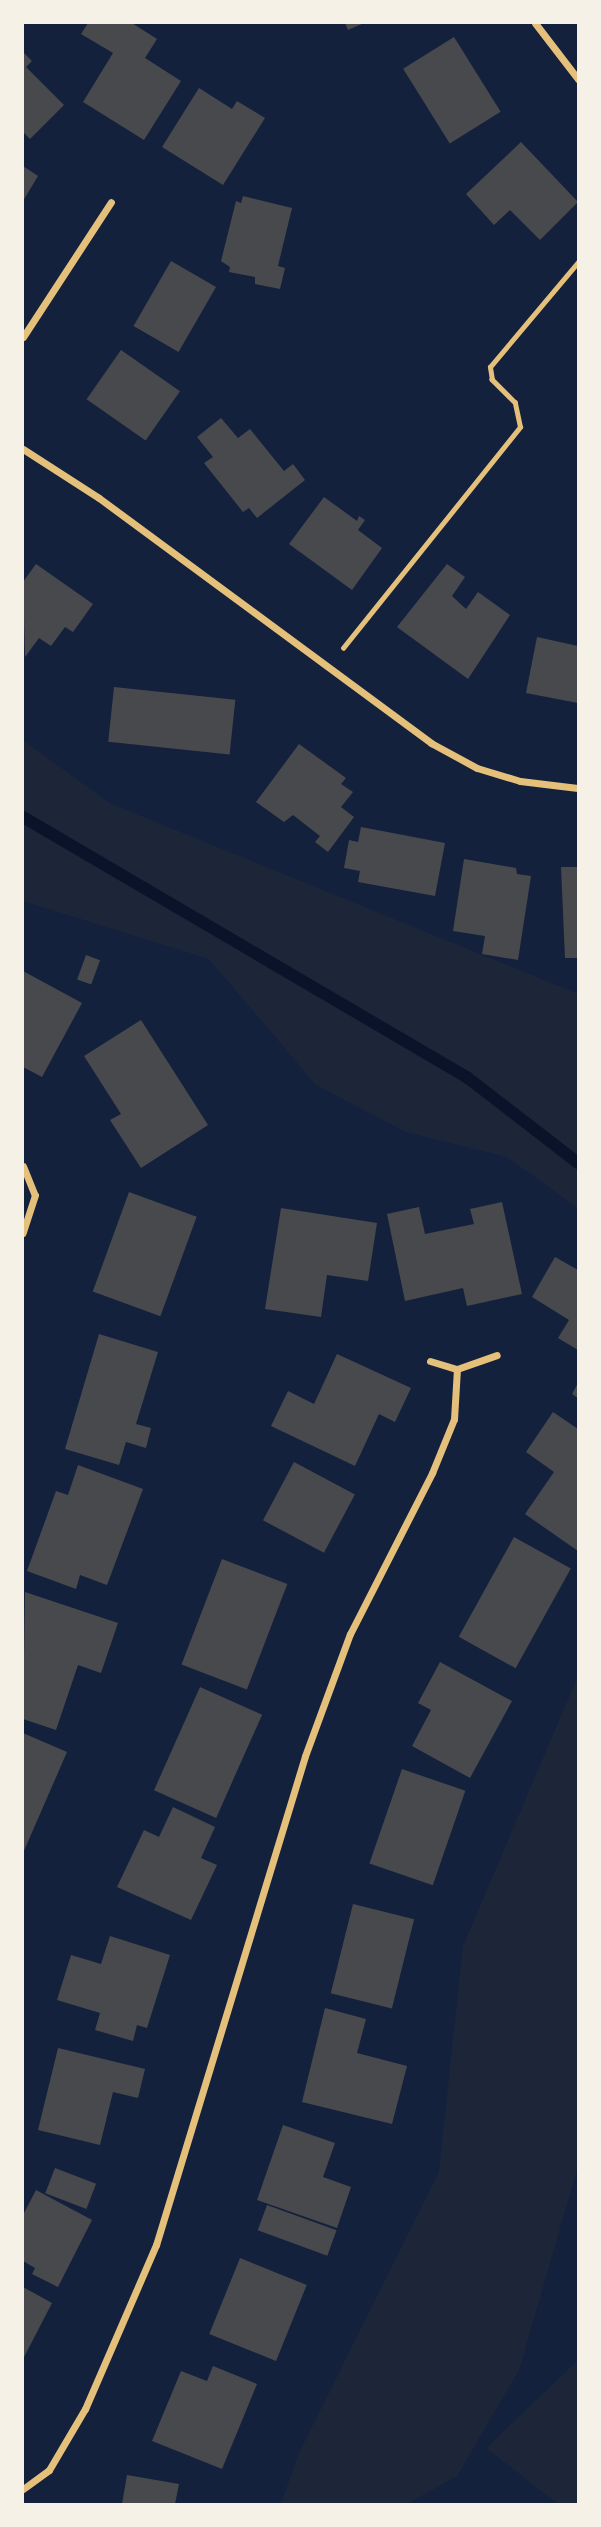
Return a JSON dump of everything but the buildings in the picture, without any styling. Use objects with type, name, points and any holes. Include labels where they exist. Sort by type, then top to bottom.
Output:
[{"type":"street","points":[[535,23],[578,79]]},
{"type":"street","points":[[23,337],[111,202]]},
{"type":"street","points":[[23,449],[99,498],[431,743],[477,768],[520,781],[578,788]]},
{"type":"street","points":[[23,1166],[35,1195],[23,1233]]},
{"type":"street","points":[[430,1361],[457,1369],[497,1354]]},
{"type":"street","points":[[23,2489],[49,2470],[85,2409],[156,2245],[305,1756],[350,1633],[450,1430],[457,1369]]},
{"type":"path","points":[[328,666],[520,427],[515,403],[492,380],[490,367],[578,262]]},
{"type":"shaded area","points":[[23,740],[109,803],[578,994],[578,1208],[507,1157],[406,1132],[316,1085],[209,959],[23,901]]},
{"type":"shaded area","points":[[578,1676],[578,2166],[519,2370],[457,2476],[407,2504],[281,2504],[298,2455],[439,2172],[463,1946]]},
{"type":"shaded area","points":[[578,2360],[578,2504],[558,2504],[486,2448]]},
{"type":"waterway","points":[[23,817],[468,1078],[578,1163]]}]
